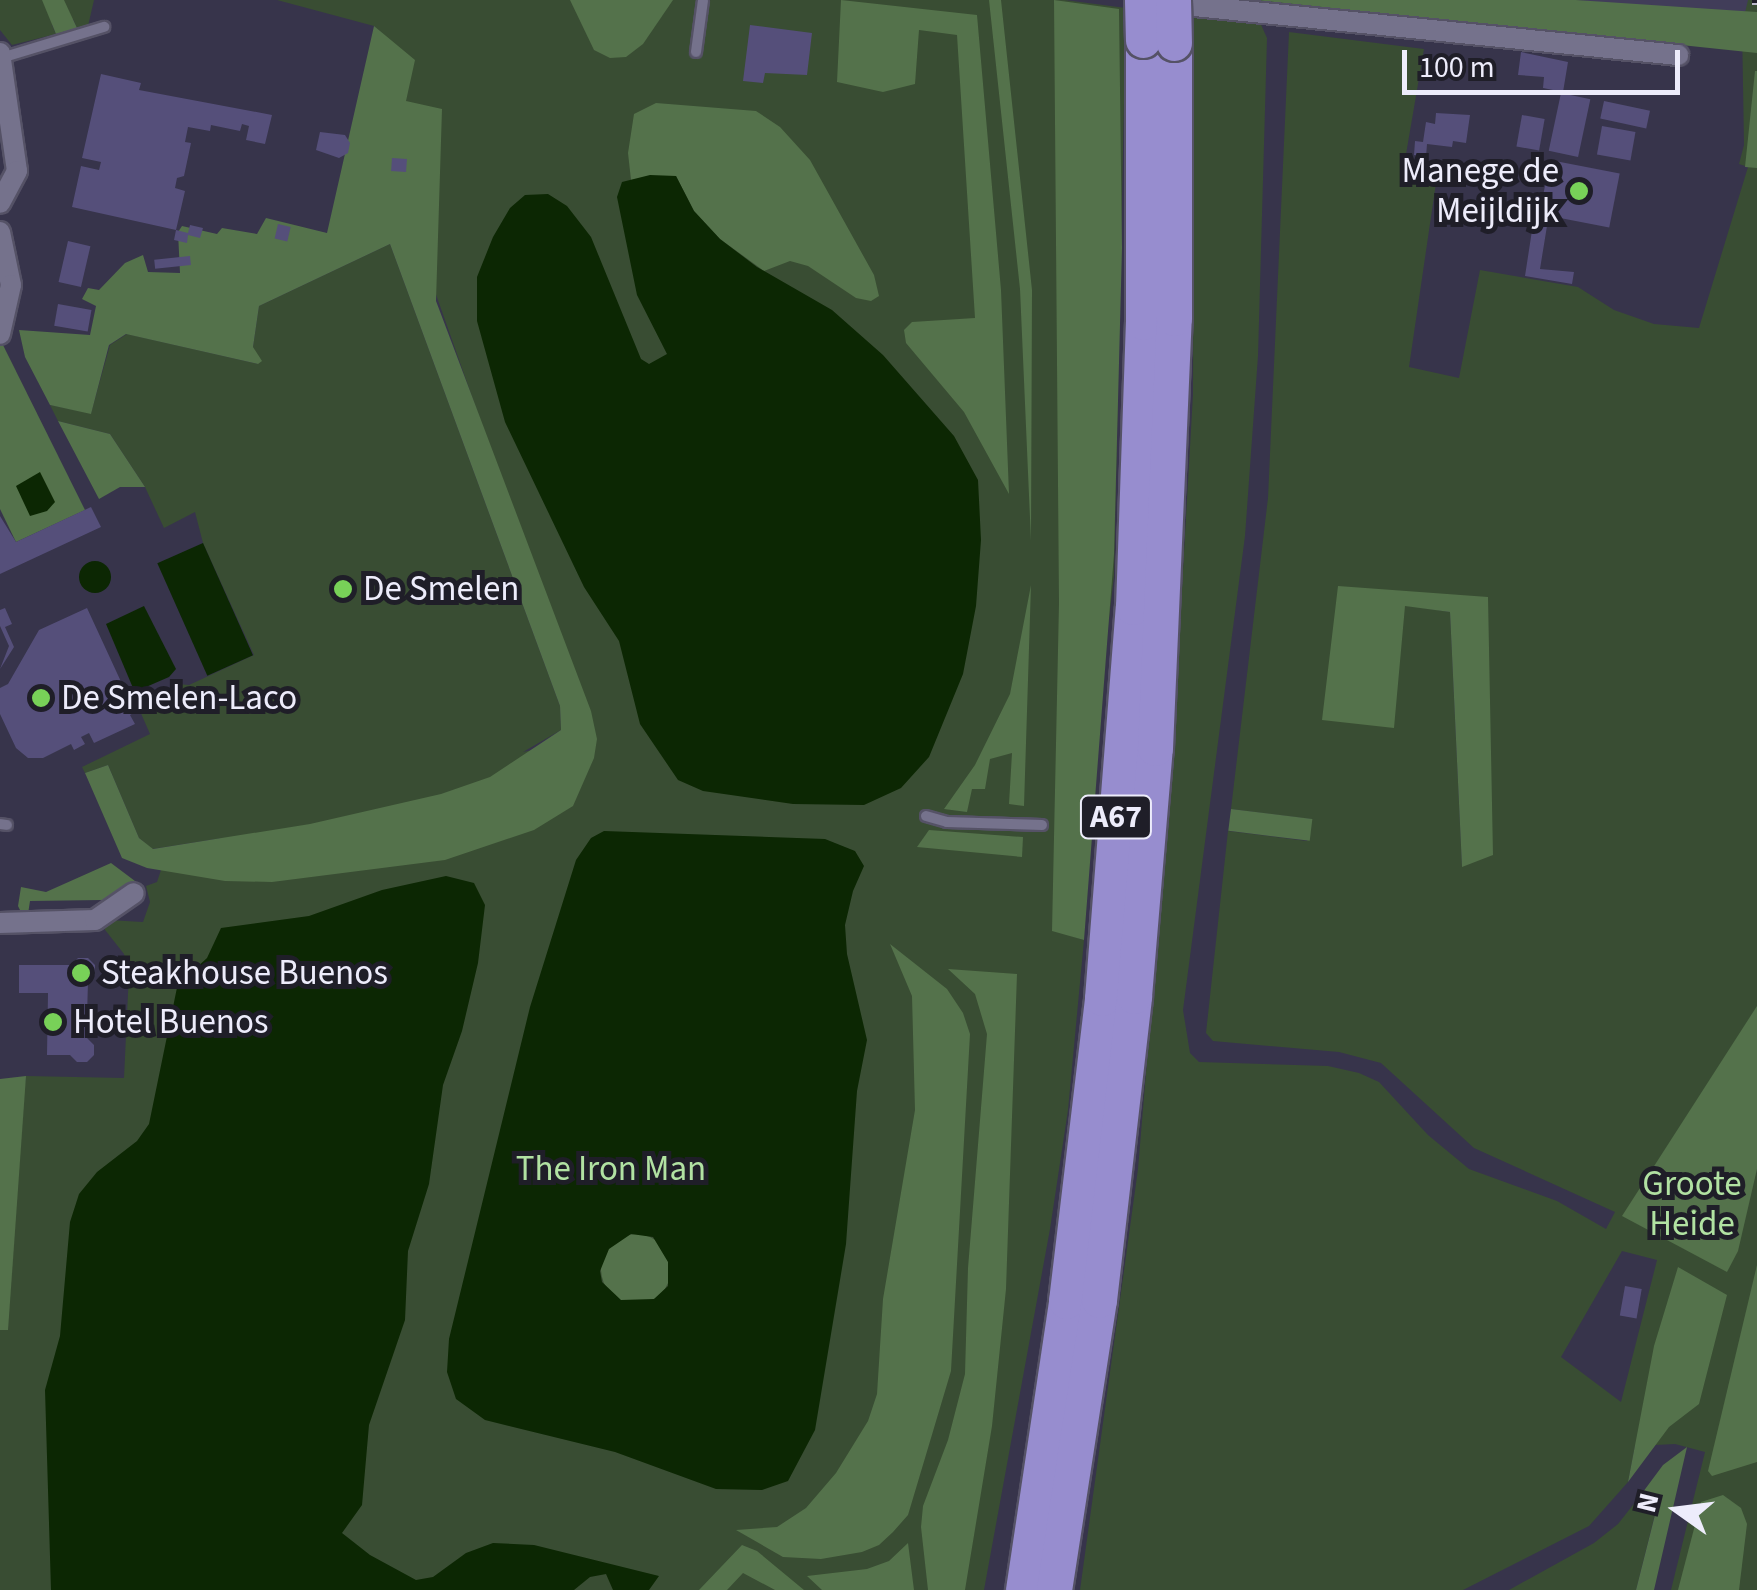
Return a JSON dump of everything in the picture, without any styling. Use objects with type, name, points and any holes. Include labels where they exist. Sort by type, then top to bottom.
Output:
[{"type":"highway","name":"A67","points":[[1054,1590],[1098,1300],[1134,996],[1155,748],[1174,318],[1158,41],[1140,0]]},
{"type":"highway","name":"A67","points":[[1022,1590],[1066,1301],[1102,998],[1130,646],[1158,41],[1173,0]]},
{"type":"street","points":[[1140,0],[1678,55]]},
{"type":"street","points":[[0,202],[17,171],[2,63]]},
{"type":"street","points":[[0,232],[11,285],[0,334]]},
{"type":"street","points":[[0,923],[95,920],[134,893]]},
{"type":"lane","points":[[696,52],[703,0]]},
{"type":"lane","points":[[2,63],[104,27]]},
{"type":"lane","points":[[926,816],[947,822],[1042,825]]},
{"type":"shaded area","points":[[1576,0],[1757,0],[1757,12],[1650,7]]},
{"type":"shaded area","points":[[650,175],[676,176],[694,211],[720,239],[757,267],[832,310],[883,355],[954,436],[978,480],[981,540],[976,606],[963,674],[929,757],[901,788],[864,805],[793,804],[703,791],[678,780],[640,724],[619,641],[584,587],[505,422],[477,321],[477,277],[493,237],[510,208],[525,195],[548,194],[567,206],[591,237],[641,359],[649,364],[667,354],[637,295],[617,197],[622,182]]},
{"type":"shaded area","points":[[40,472],[55,502],[47,511],[30,516],[16,486]]},
{"type":"shaded area","points":[[203,543],[253,655],[207,676],[157,563]]},
{"type":"shaded area","points":[[95,561],[106,566],[111,577],[106,588],[95,593],[84,588],[79,577],[84,566]]},
{"type":"shaded area","points":[[144,606],[176,669],[169,677],[139,690],[133,688],[106,624]]},
{"type":"shaded area","points":[[604,831],[825,839],[855,851],[864,866],[845,925],[847,954],[867,1040],[857,1091],[846,1244],[815,1430],[788,1481],[762,1490],[716,1489],[615,1452],[485,1420],[456,1399],[447,1372],[449,1339],[530,1007],[576,860],[591,838]],"holes":[[[631,1234],[653,1237],[668,1262],[668,1286],[654,1299],[621,1300],[602,1282],[600,1271],[609,1249]]]},
{"type":"shaded area","points":[[446,876],[474,883],[485,905],[478,963],[462,1031],[443,1085],[429,1184],[408,1251],[405,1320],[369,1425],[362,1505],[342,1533],[370,1555],[416,1580],[433,1577],[466,1553],[493,1543],[534,1545],[659,1576],[649,1590],[613,1590],[606,1574],[590,1577],[574,1590],[51,1590],[45,1390],[60,1336],[70,1222],[79,1194],[97,1172],[137,1141],[149,1124],[180,973],[195,969],[207,958],[221,928],[309,916],[382,890]]},
{"type":"green space","points":[[0,0],[94,0],[88,26],[77,28],[73,19],[52,25],[56,34],[12,45],[0,30]]},
{"type":"green space","points":[[42,0],[64,0],[77,28],[56,34]]},
{"type":"green space","name":"The Iron Man","points":[[277,0],[1065,0],[1126,8],[1114,576],[1072,936],[1084,940],[1068,1110],[1050,1229],[984,1590],[0,1590],[0,1084],[25,1083],[26,1076],[124,1078],[129,973],[124,954],[102,926],[108,920],[143,922],[150,902],[146,886],[157,882],[166,855],[222,838],[152,849],[139,838],[108,765],[85,773],[82,767],[150,734],[136,702],[178,684],[189,685],[254,655],[203,543],[195,512],[164,528],[145,487],[110,434],[58,421],[50,405],[91,413],[110,345],[127,334],[258,364],[253,347],[259,306],[390,244],[560,706],[561,730],[523,752],[592,737],[390,164],[383,34],[374,26]]},
{"type":"green space","points":[[570,0],[673,0],[643,44],[626,57],[610,58],[594,50]]},
{"type":"green space","points":[[841,0],[977,15],[1001,290],[1009,494],[964,412],[906,343],[904,330],[912,322],[975,318],[957,35],[919,30],[915,84],[883,92],[837,82]]},
{"type":"green space","points":[[989,0],[1001,0],[1032,290],[1031,541],[1020,289]]},
{"type":"green space","points":[[1054,0],[1119,9],[1122,248],[1114,554],[1084,940],[1052,931],[1059,603]]},
{"type":"green space","points":[[1255,0],[1576,0],[1757,12],[1757,53]]},
{"type":"green space","name":"Groote Heide","points":[[1748,0],[1757,0],[1757,1590],[1671,1590],[1705,1452],[1675,1444],[1635,1446],[1628,1482],[1589,1526],[1463,1590],[1080,1590],[1138,1169],[1173,747],[1193,394],[1194,11],[1258,18],[1267,38],[1258,356],[1245,536],[1183,1010],[1190,1053],[1199,1062],[1328,1066],[1359,1073],[1379,1082],[1428,1135],[1469,1169],[1557,1201],[1606,1229],[1615,1212],[1474,1148],[1381,1063],[1339,1052],[1213,1041],[1206,1033],[1228,831],[1307,841],[1311,819],[1231,809],[1268,498],[1289,32],[1424,49],[1404,166],[1437,176],[1409,367],[1459,378],[1480,270],[1578,287],[1614,310],[1654,324],[1699,328],[1748,167],[1739,164],[1744,145],[1742,25]],"holes":[[[1488,597],[1462,867],[1450,612],[1405,605]],[[1622,1251],[1657,1260],[1621,1402],[1561,1357]]]},
{"type":"green space","points":[[374,26],[415,60],[406,101],[442,109],[436,301],[591,711],[597,739],[594,758],[573,806],[534,830],[445,860],[272,882],[225,881],[147,868],[122,858],[85,773],[108,765],[139,838],[153,849],[310,824],[441,794],[490,777],[561,730],[560,706],[390,244],[259,306],[253,347],[262,361],[258,364],[126,334],[109,345],[91,414],[50,405],[25,357],[19,330],[90,335],[96,306],[82,299],[88,288],[99,290],[125,263],[143,255],[148,272],[180,273],[178,232],[182,226],[217,234],[222,228],[257,234],[266,218],[327,233]]},
{"type":"green space","points":[[1757,71],[1757,168],[1745,167]]},
{"type":"green space","points":[[656,103],[756,111],[780,127],[810,160],[874,275],[879,296],[871,301],[856,298],[808,266],[790,261],[764,271],[720,239],[694,211],[676,176],[631,180],[628,153],[634,114]]},
{"type":"green space","points":[[0,339],[85,510],[16,542],[0,509]]},
{"type":"green space","points":[[58,421],[110,434],[145,487],[120,487],[99,499]]},
{"type":"green space","points":[[1031,585],[1024,806],[1009,804],[1012,753],[990,759],[985,789],[972,789],[967,812],[944,809],[975,765],[1010,694]]},
{"type":"green space","points":[[1338,586],[1488,597],[1493,855],[1462,867],[1450,612],[1405,606],[1394,728],[1322,720]]},
{"type":"green space","points":[[1231,809],[1312,819],[1310,841],[1228,831]]},
{"type":"green space","points":[[929,830],[1023,837],[1022,857],[917,847]]},
{"type":"green space","points":[[111,863],[139,884],[103,907],[102,900],[30,901],[28,914],[22,914],[18,906],[21,887],[46,892]]},
{"type":"green space","points":[[890,944],[947,989],[963,1013],[970,1034],[951,1371],[908,1515],[893,1532],[879,1545],[862,1552],[821,1559],[783,1557],[736,1530],[777,1527],[806,1508],[836,1473],[868,1421],[877,1394],[883,1299],[915,1110],[912,996]]},
{"type":"green space","points":[[948,969],[1017,974],[1006,1289],[992,1426],[965,1590],[928,1590],[921,1527],[923,1506],[948,1440],[965,1374],[968,1268],[987,1034],[975,994]]},
{"type":"green space","name":"Groote Heide","points":[[1757,1006],[1757,1169],[1738,1251],[1727,1272],[1622,1216]]},
{"type":"green space","points":[[26,1076],[8,1330],[0,1330],[0,1079]]},
{"type":"green space","points":[[636,1234],[660,1245],[671,1269],[660,1293],[636,1304],[612,1293],[601,1269],[612,1245]]},
{"type":"green space","points":[[1757,1265],[1757,1462],[1712,1476],[1708,1471]]},
{"type":"green space","points":[[1678,1267],[1727,1295],[1699,1404],[1669,1427],[1628,1482],[1654,1346]]},
{"type":"green space","points":[[1687,1447],[1654,1590],[1636,1590],[1658,1503],[1640,1496],[1663,1465]]},
{"type":"green space","points":[[1723,1495],[1741,1508],[1747,1524],[1739,1590],[1678,1590],[1701,1502]]},
{"type":"green space","points":[[1640,1496],[1658,1502],[1636,1590],[1509,1590],[1594,1543],[1618,1524]]},
{"type":"green space","points":[[908,1543],[914,1590],[822,1590],[807,1576],[867,1569],[889,1561]]},
{"type":"green space","points":[[742,1545],[757,1551],[804,1590],[775,1590],[743,1573],[727,1590],[699,1590]]},
{"type":"building","points":[[750,25],[812,33],[807,75],[765,73],[763,83],[743,81]]},
{"type":"building","points":[[1521,52],[1568,62],[1563,92],[1543,88],[1544,77],[1518,75]]},
{"type":"building","points":[[101,74],[141,83],[139,90],[272,115],[265,144],[246,140],[249,126],[242,124],[240,131],[211,125],[210,131],[188,127],[185,142],[191,143],[184,176],[177,178],[175,188],[185,191],[176,230],[72,207],[81,166],[99,170],[101,162],[82,158]]},
{"type":"building","points":[[1561,93],[1590,99],[1578,157],[1549,151]]},
{"type":"building","points":[[1604,101],[1650,111],[1646,128],[1600,119]]},
{"type":"building","points":[[1436,113],[1470,115],[1466,143],[1453,141],[1452,147],[1427,144],[1426,157],[1414,155],[1415,141],[1423,142],[1426,122],[1435,124]]},
{"type":"building","points":[[1522,115],[1545,119],[1539,151],[1516,147]]},
{"type":"building","points":[[1602,126],[1635,132],[1630,160],[1597,155]]},
{"type":"building","points":[[320,132],[345,135],[350,143],[348,153],[339,158],[316,150]]},
{"type":"building","points":[[392,158],[407,159],[406,172],[391,171]]},
{"type":"building","name":"Manege de Meijldijk","points":[[1550,160],[1620,174],[1609,228],[1540,214]]},
{"type":"building","points":[[278,224],[291,227],[287,242],[275,239]]},
{"type":"building","points":[[1533,224],[1547,226],[1540,269],[1574,272],[1572,284],[1525,276]]},
{"type":"building","points":[[190,225],[203,228],[200,238],[188,235],[187,243],[174,240],[176,230],[188,233]]},
{"type":"building","points":[[68,241],[90,246],[81,287],[59,282]]},
{"type":"building","points":[[190,256],[191,265],[155,269],[154,260]]},
{"type":"building","points":[[58,304],[91,310],[88,332],[54,326]]},
{"type":"building","points":[[91,507],[101,527],[0,574],[0,516],[16,542]]},
{"type":"building","points":[[5,608],[12,624],[5,627],[14,647],[0,669],[9,646],[0,626],[0,610]]},
{"type":"building","points":[[87,608],[135,712],[130,715],[135,724],[94,743],[89,733],[81,737],[85,744],[74,750],[71,744],[43,758],[28,758],[16,748],[0,714],[0,688],[8,684],[39,630]]},
{"type":"building","points":[[78,958],[88,958],[95,965],[95,975],[88,982],[87,1016],[87,1038],[94,1045],[94,1055],[87,1062],[77,1062],[70,1055],[47,1055],[48,993],[19,993],[19,965],[71,965]]},
{"type":"building","points":[[1625,1286],[1642,1289],[1637,1318],[1620,1316]]},
{"type":"railway","points":[[1752,0],[1757,0]]},
{"type":"place","name":"Manege de Meijldijk","points":[[1579,191]]},
{"type":"place","name":"De Smelen","points":[[343,589]]},
{"type":"place","name":"De Smelen-Laco","points":[[41,698]]},
{"type":"place","name":"Steakhouse Buenos","points":[[81,973]]},
{"type":"place","name":"Hotel Buenos","points":[[53,1022]]}]
